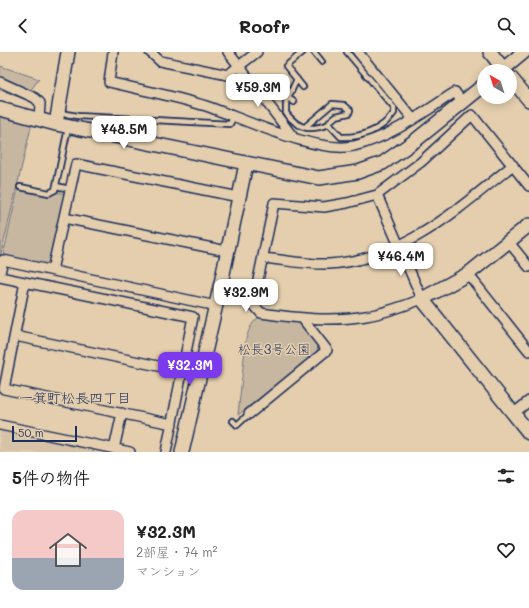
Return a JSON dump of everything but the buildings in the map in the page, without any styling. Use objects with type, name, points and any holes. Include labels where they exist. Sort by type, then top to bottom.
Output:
[{"type":"street","points":[[60,121],[68,52]]},
{"type":"street","points":[[113,52],[109,82],[205,106],[321,146],[353,146],[380,137],[413,119],[455,92],[462,102]]},
{"type":"street","points":[[150,52],[160,61],[209,73],[228,75],[257,52]]},
{"type":"street","points":[[228,52],[293,137]]},
{"type":"street","points":[[358,52],[413,119]]},
{"type":"street","points":[[490,52],[499,64]]},
{"type":"street","points":[[513,64],[524,52]]},
{"type":"street","points":[[0,82],[35,98],[40,103],[39,120]]},
{"type":"street","points":[[517,86],[529,100]]},
{"type":"street","points":[[0,109],[39,120],[60,121],[246,164],[319,178],[343,175],[371,168],[395,156],[477,90]]},
{"type":"street","points":[[529,186],[472,115],[421,162],[377,194],[347,203],[324,207],[274,203],[253,304],[261,313],[302,318],[346,319],[367,316],[422,299],[468,274],[529,225]]},
{"type":"street","points":[[52,270],[76,164],[239,197]]},
{"type":"street","points":[[182,452],[216,306],[246,164]]},
{"type":"street","points":[[263,258],[309,264],[347,262],[399,246],[424,234],[513,166]]},
{"type":"street","points":[[377,194],[422,299],[529,433]]},
{"type":"street","points":[[64,218],[227,252]]},
{"type":"street","points":[[508,241],[529,268]]},
{"type":"street","points":[[0,273],[3,260],[216,306]]},
{"type":"street","points":[[468,274],[529,351]]},
{"type":"street","points":[[0,277],[193,317],[166,452]]},
{"type":"street","points":[[25,282],[4,389],[172,424]]},
{"type":"street","points":[[249,414],[328,350],[302,318]]},
{"type":"street","points":[[15,336],[182,371]]},
{"type":"street","points":[[513,414],[529,401]]},
{"type":"street","points":[[114,449],[122,413]]},
{"type":"street","points":[[0,425],[130,452]]},
{"type":"lane","points":[[303,52],[286,66],[303,87]]},
{"type":"lane","points":[[314,52],[322,62]]},
{"type":"lane","points":[[329,124],[341,137],[353,138],[374,130],[394,113],[394,108],[346,52]]},
{"type":"lane","points":[[297,79],[288,97],[285,109],[286,114],[304,127],[312,130],[329,124],[330,121],[336,116],[349,113],[349,108],[332,104],[304,127]]},
{"type":"lane","points":[[266,102],[278,94],[288,97],[294,102]]},
{"type":"lane","points":[[20,187],[49,193],[55,190],[60,121],[78,116],[230,124],[234,116]]},
{"type":"lane","points":[[56,186],[70,189]]},
{"type":"lane","points":[[233,420],[236,425],[249,414]]},
{"type":"shaded area","points":[[0,429],[109,452],[0,452]]},
{"type":"green space","points":[[0,66],[39,79],[24,99],[0,90]]},
{"type":"green space","points":[[1,115],[32,123],[0,258],[0,119]]},
{"type":"green space","points":[[19,184],[66,194],[50,266],[3,256]]},
{"type":"green space","name":"松長3号公園","points":[[261,316],[299,321],[318,344],[317,352],[238,415],[246,339],[251,326],[255,320]]},
{"type":"district","name":"一箕町松長四丁目","points":[[75,397]]}]
